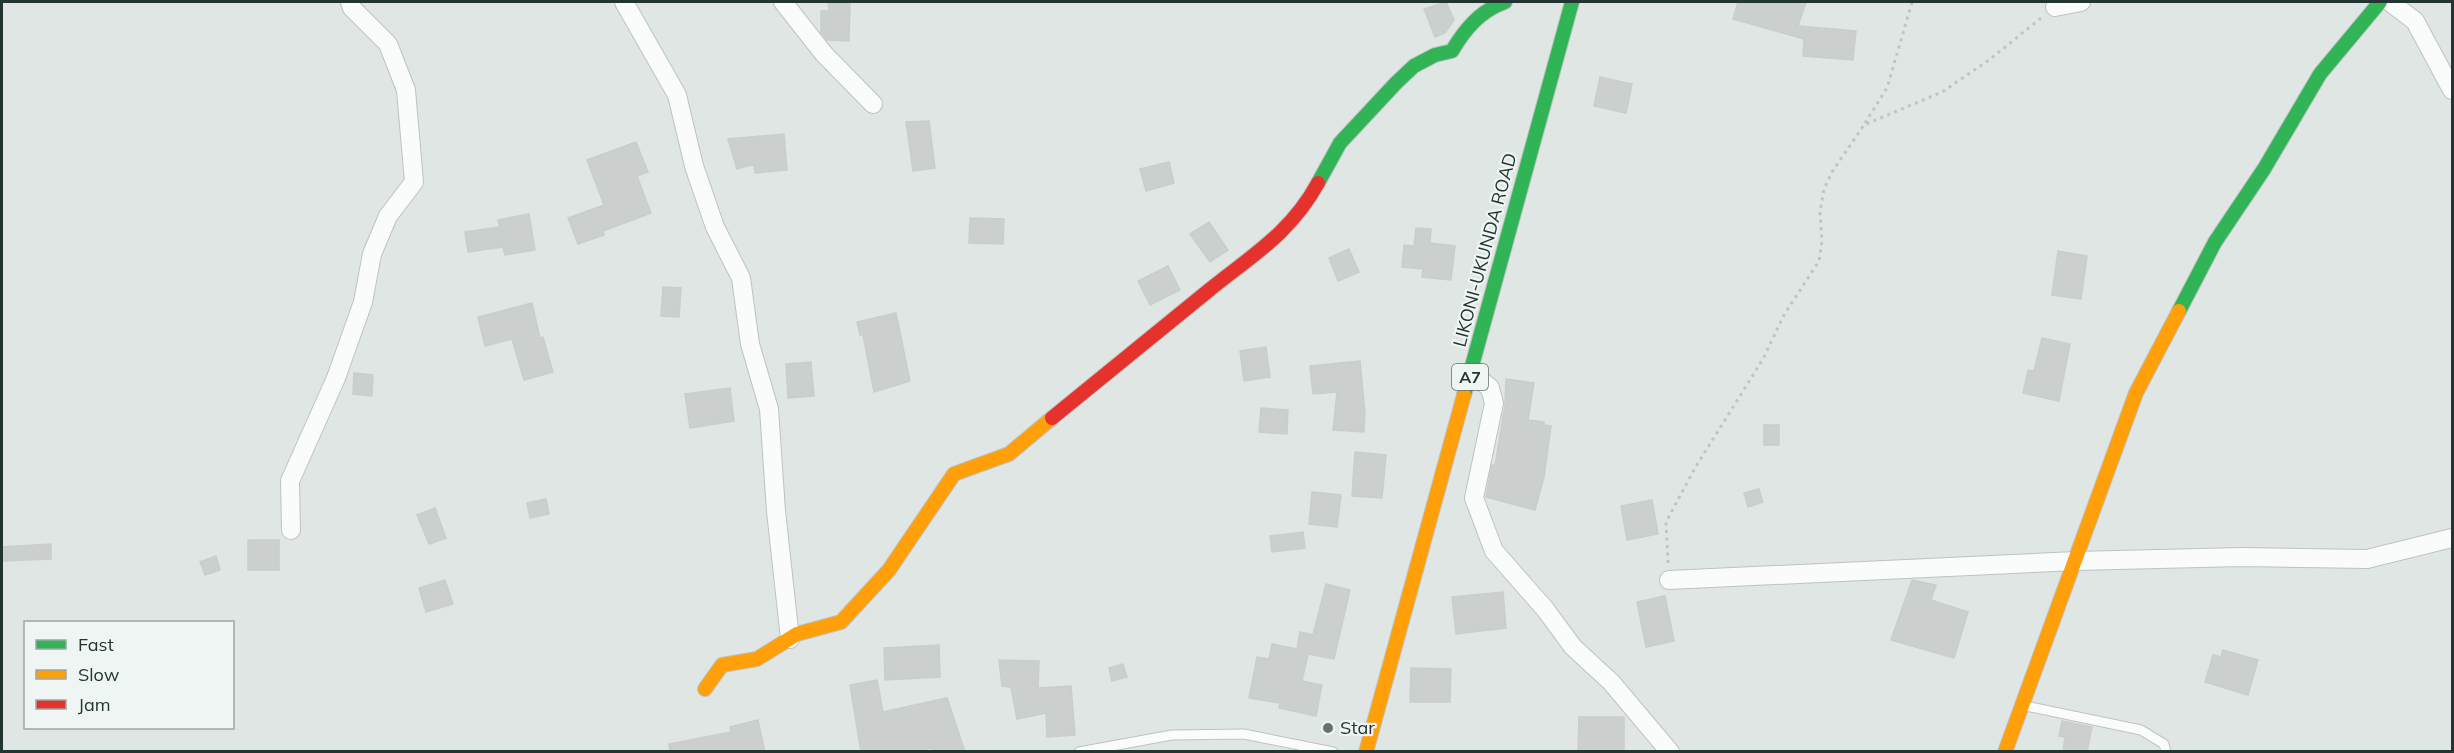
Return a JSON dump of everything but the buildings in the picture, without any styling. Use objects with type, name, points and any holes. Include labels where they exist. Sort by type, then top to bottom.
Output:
[{"type":"main road","points":[[705,689],[722,665],[757,659],[797,634],[841,622],[889,570],[954,474],[1010,454],[1237,267],[1277,238],[1306,205],[1340,143],[1396,82],[1414,66],[1435,55],[1452,51],[1464,29],[1497,4],[1505,2]]},
{"type":"main road","name":"LIKONI-UKUNDA ROAD","points":[[1366,752],[1572,2]]},
{"type":"main road","points":[[2005,752],[2020,705],[2076,561],[2136,393],[2215,242],[2264,169],[2320,74],[2380,2]]},
{"type":"street","points":[[291,530],[290,481],[348,345],[363,302],[372,254],[388,216],[414,182],[406,90],[388,44],[352,8],[350,2]]},
{"type":"street","points":[[624,2],[677,95],[701,186],[715,227],[741,278],[750,344],[768,409],[790,639]]},
{"type":"street","points":[[783,2],[824,54],[873,104]]},
{"type":"street","points":[[2055,7],[2081,2]]},
{"type":"street","points":[[2390,2],[2415,21],[2452,90]]},
{"type":"street","points":[[1471,372],[1490,388],[1494,403],[1474,498],[1494,551],[1545,609],[1573,647],[1611,682],[1671,752]]},
{"type":"street","points":[[1669,580],[2076,561],[2241,557],[2367,559],[2452,538]]},
{"type":"lane","points":[[2020,705],[2141,730],[2164,744],[2166,752]]},
{"type":"lane","points":[[1079,752],[1172,735],[1244,734],[1333,752]]},
{"type":"path","points":[[1669,580],[1666,522],[1695,468],[1763,359],[1784,315],[1819,261],[1822,241],[1820,212],[1824,189],[1832,172],[1887,88],[1912,2]]},
{"type":"path","points":[[1864,125],[1942,92],[1989,60],[2055,7]]},
{"type":"traffic: fast","points":[[1318,183],[1340,143],[1396,83],[1414,66],[1435,55],[1452,51],[1474,22],[1488,10],[1505,2]]},
{"type":"traffic: fast","points":[[1464,395],[1572,2]]},
{"type":"traffic: fast","points":[[2179,311],[2215,242],[2264,169],[2320,74],[2380,2]]},
{"type":"traffic: slow","points":[[2005,752],[2136,393],[2179,311]]},
{"type":"traffic: slow","points":[[1366,752],[1464,395]]},
{"type":"traffic: slow","points":[[705,689],[722,665],[757,659],[797,634],[841,622],[889,570],[954,474],[1009,454],[1052,418]]},
{"type":"traffic: jam","points":[[1052,418],[1269,243],[1295,216],[1318,183]]},
{"type":"place","name":"Star","points":[[1328,728]]}]
